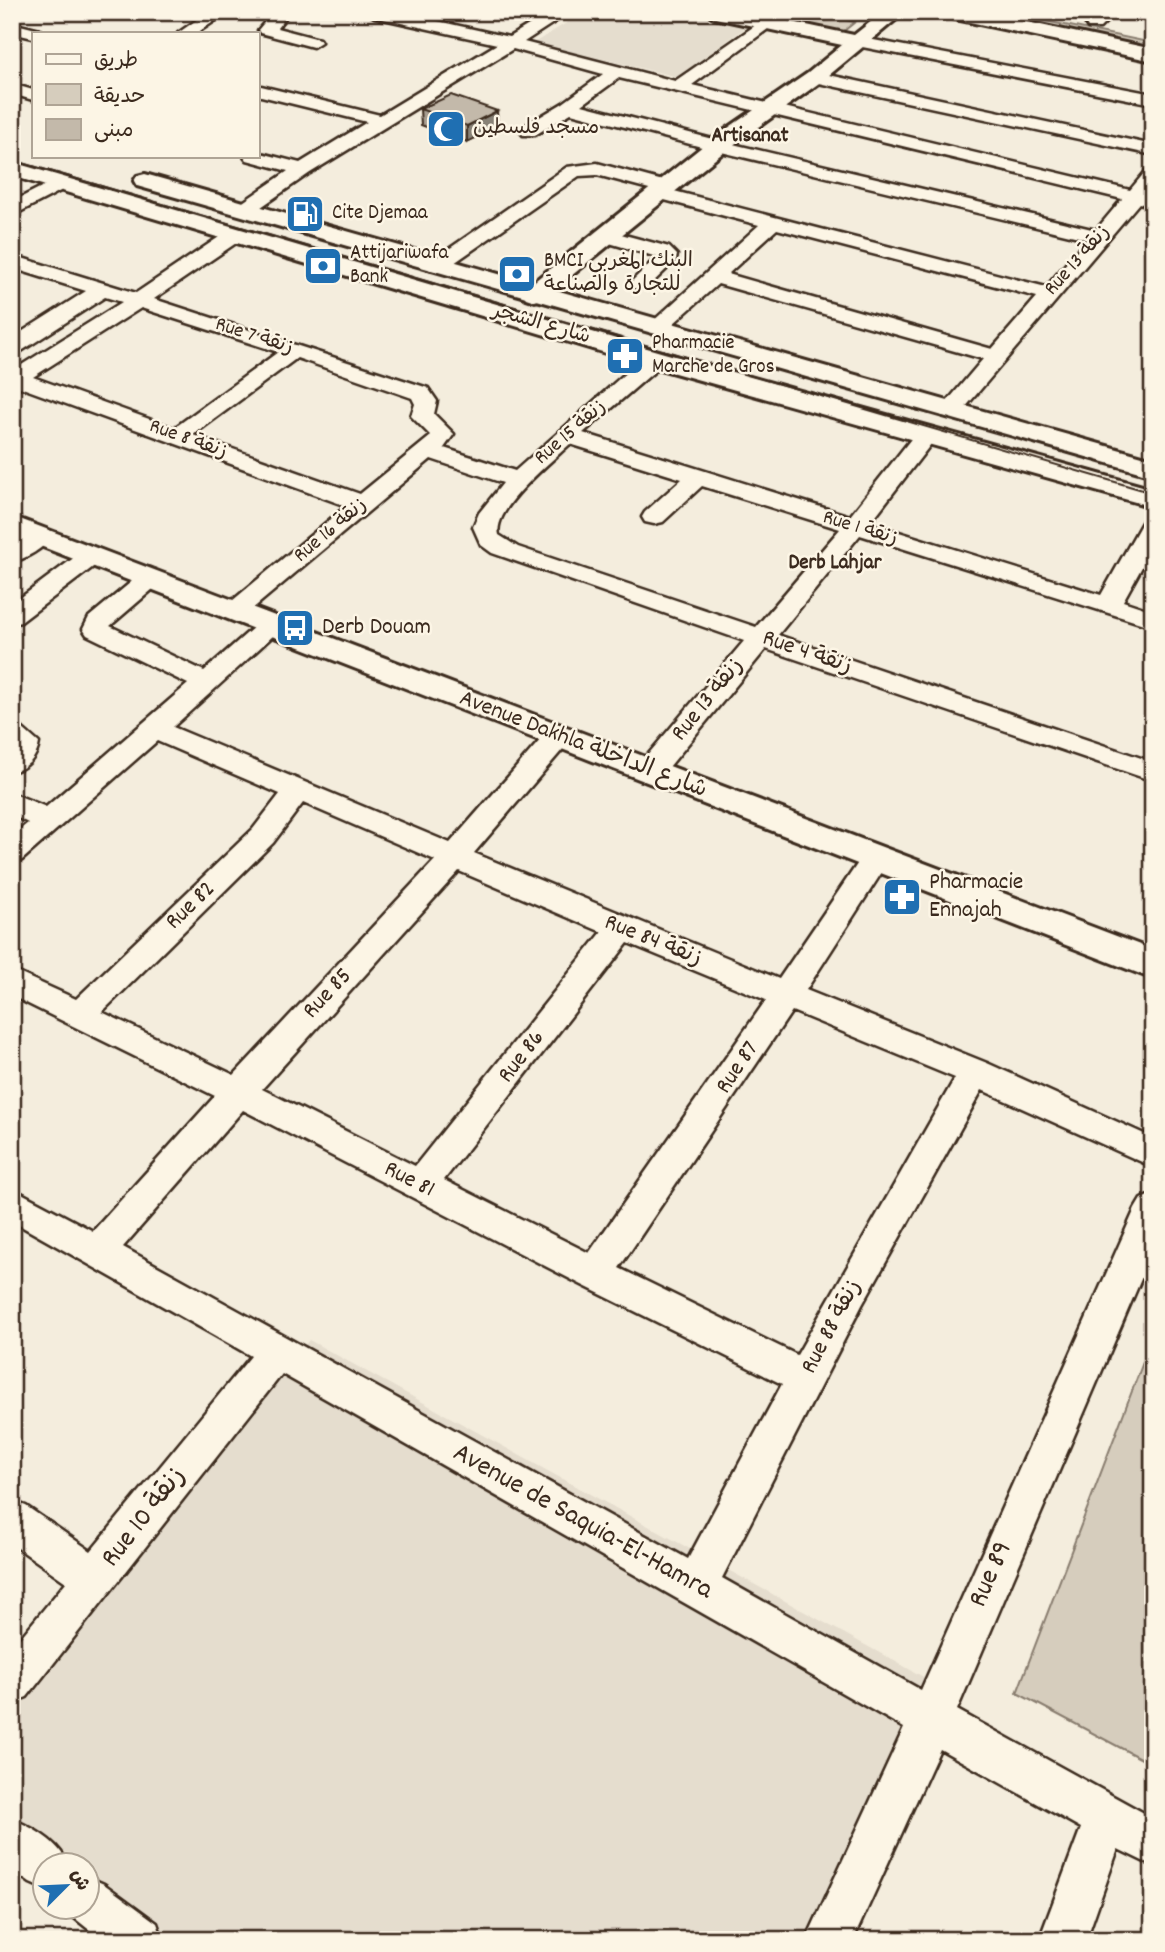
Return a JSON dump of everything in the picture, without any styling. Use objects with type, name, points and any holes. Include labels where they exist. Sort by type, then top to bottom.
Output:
[{"type":"street","points":[[282,12],[266,30],[313,42]]},
{"type":"street","points":[[374,12],[1143,199]]},
{"type":"street","points":[[259,158],[295,167],[383,121],[505,42],[540,12]]},
{"type":"street","points":[[235,207],[365,117],[562,12]]},
{"type":"street","points":[[715,12],[1153,99]]},
{"type":"street","points":[[951,12],[1153,55]]},
{"type":"street","points":[[1028,12],[1101,19],[1153,37]]},
{"type":"street","points":[[187,32],[212,13]]},
{"type":"street","points":[[853,18],[888,18]]},
{"type":"street","points":[[536,293],[717,146],[815,77],[888,18]]},
{"type":"street","points":[[678,87],[766,23]]},
{"type":"street","points":[[12,28],[32,33]]},
{"type":"street","points":[[528,131],[569,107],[616,72]]},
{"type":"street","points":[[815,77],[1153,150]]},
{"type":"street","points":[[12,89],[32,95]]},
{"type":"street","points":[[259,90],[383,121]]},
{"type":"street","points":[[569,107],[717,146],[1102,237]]},
{"type":"street","name":"شارع الشجر","points":[[12,169],[655,359],[1153,498]]},
{"type":"street","points":[[437,266],[574,171],[597,169],[771,223],[1048,294]]},
{"type":"street","name":"شارع الشجر","points":[[117,174],[1153,468]]},
{"type":"street","name":"Rue 13 زنقة","points":[[950,411],[1048,294],[1102,237],[1143,199],[1153,175]]},
{"type":"street","points":[[12,210],[61,183]]},
{"type":"street","points":[[656,328],[771,223]]},
{"type":"street","points":[[14,378],[138,301],[235,235]]},
{"type":"street","points":[[606,236],[662,251],[667,255],[666,260],[640,284]]},
{"type":"street","name":"Rue 7 زنقة","points":[[12,261],[295,350],[420,393],[426,399],[427,405],[423,419],[443,434],[427,450]]},
{"type":"street","points":[[713,276],[995,356]]},
{"type":"street","points":[[12,347],[103,289]]},
{"type":"street","points":[[177,436],[295,350]]},
{"type":"street","name":"Rue 15 زنقة","points":[[488,513],[519,480],[655,359]]},
{"type":"street","name":"Rue 8 زنقة","points":[[14,378],[364,504]]},
{"type":"street","name":"Rue 13 زنقة","points":[[650,771],[760,636],[854,527],[926,435]]},
{"type":"street","name":"Rue 1 زنقة","points":[[568,436],[1153,619]]},
{"type":"street","name":"Rue 15 زنقة","points":[[427,450],[519,480]]},
{"type":"street","name":"Rue 16 زنقة","points":[[235,611],[427,450]]},
{"type":"street","points":[[654,517],[708,481]]},
{"type":"street","points":[[677,522],[708,481]]},
{"type":"street","name":"Rue 4 زنقة","points":[[488,513],[484,525],[486,536],[509,552],[1153,772]]},
{"type":"street","points":[[1108,605],[1153,524]]},
{"type":"street","points":[[12,555],[26,530]]},
{"type":"street","name":"Avenue Dakhla شارع الداخلة","points":[[26,530],[1153,965]]},
{"type":"street","points":[[12,617],[92,556]]},
{"type":"street","points":[[150,578],[98,623],[96,629],[206,682]]},
{"type":"street","points":[[12,853],[272,625]]},
{"type":"street","name":"Rue 84 زنقة","points":[[154,729],[454,858],[975,1072],[1153,1153]]},
{"type":"street","points":[[12,734],[25,743],[24,751],[12,763]]},
{"type":"street","name":"Rue 85","points":[[97,1251],[294,1030],[454,858],[559,736]]},
{"type":"street","name":"Rue 82","points":[[78,1016],[263,836],[298,790]]},
{"type":"street","points":[[12,803],[50,821]]},
{"type":"street","name":"Rue 87","points":[[596,1274],[876,858]]},
{"type":"street","name":"Rue 86","points":[[420,1185],[622,928]]},
{"type":"street","name":"Rue 81","points":[[12,982],[240,1093],[805,1377]]},
{"type":"street","name":"Rue 88 زنقة","points":[[696,1587],[849,1294],[975,1072]]},
{"type":"street","name":"Avenue de Saquia-El-Hamra","points":[[12,1203],[930,1721],[1153,1843]]},
{"type":"street","name":"Rue 89","points":[[829,1940],[930,1721],[1153,1209]]},
{"type":"street","name":"Rue 10 زنقة","points":[[12,1682],[276,1353]]},
{"type":"street","points":[[12,1520],[97,1579]]},
{"type":"street","points":[[1062,1940],[1107,1818]]},
{"type":"street","points":[[12,1842],[32,1857]]},
{"type":"street","points":[[102,1911],[140,1940]]},
{"type":"shaded area","points":[[584,12],[695,12],[750,24],[678,77],[534,43]]},
{"type":"shaded area","points":[[309,1340],[949,1691],[844,1940],[165,1940],[102,1893],[102,1850],[42,1850],[12,1829],[12,1711]]},
{"type":"green space","points":[[738,12],[807,12],[855,22],[839,35]]},
{"type":"green space","points":[[964,12],[1002,12],[1153,43],[1153,51]]},
{"type":"green space","points":[[1153,1336],[1153,1765],[1017,1693]]},
{"type":"building","points":[[451,95],[497,111],[467,126],[420,109]]},
{"type":"tram line","points":[[12,160],[1153,493]]},
{"type":"place","name":"مسجد فلسطين","points":[[446,129]]},
{"type":"place","name":"Cite Djemaa","points":[[305,214]]},
{"type":"place","name":"Attijariwafa Bank","points":[[323,266]]},
{"type":"place","name":"BMCI البنك المغربي للتجارة والصناعة","points":[[517,274]]},
{"type":"place","name":"Pharmacie Marche de Gros","points":[[625,356]]},
{"type":"place","name":"Derb Douam","points":[[295,628]]},
{"type":"place","name":"Pharmacie Ennajah","points":[[902,897]]},
{"type":"district","name":"Artisanat","points":[[750,137]]},
{"type":"district","name":"Derb Lahjar","points":[[835,564]]}]
